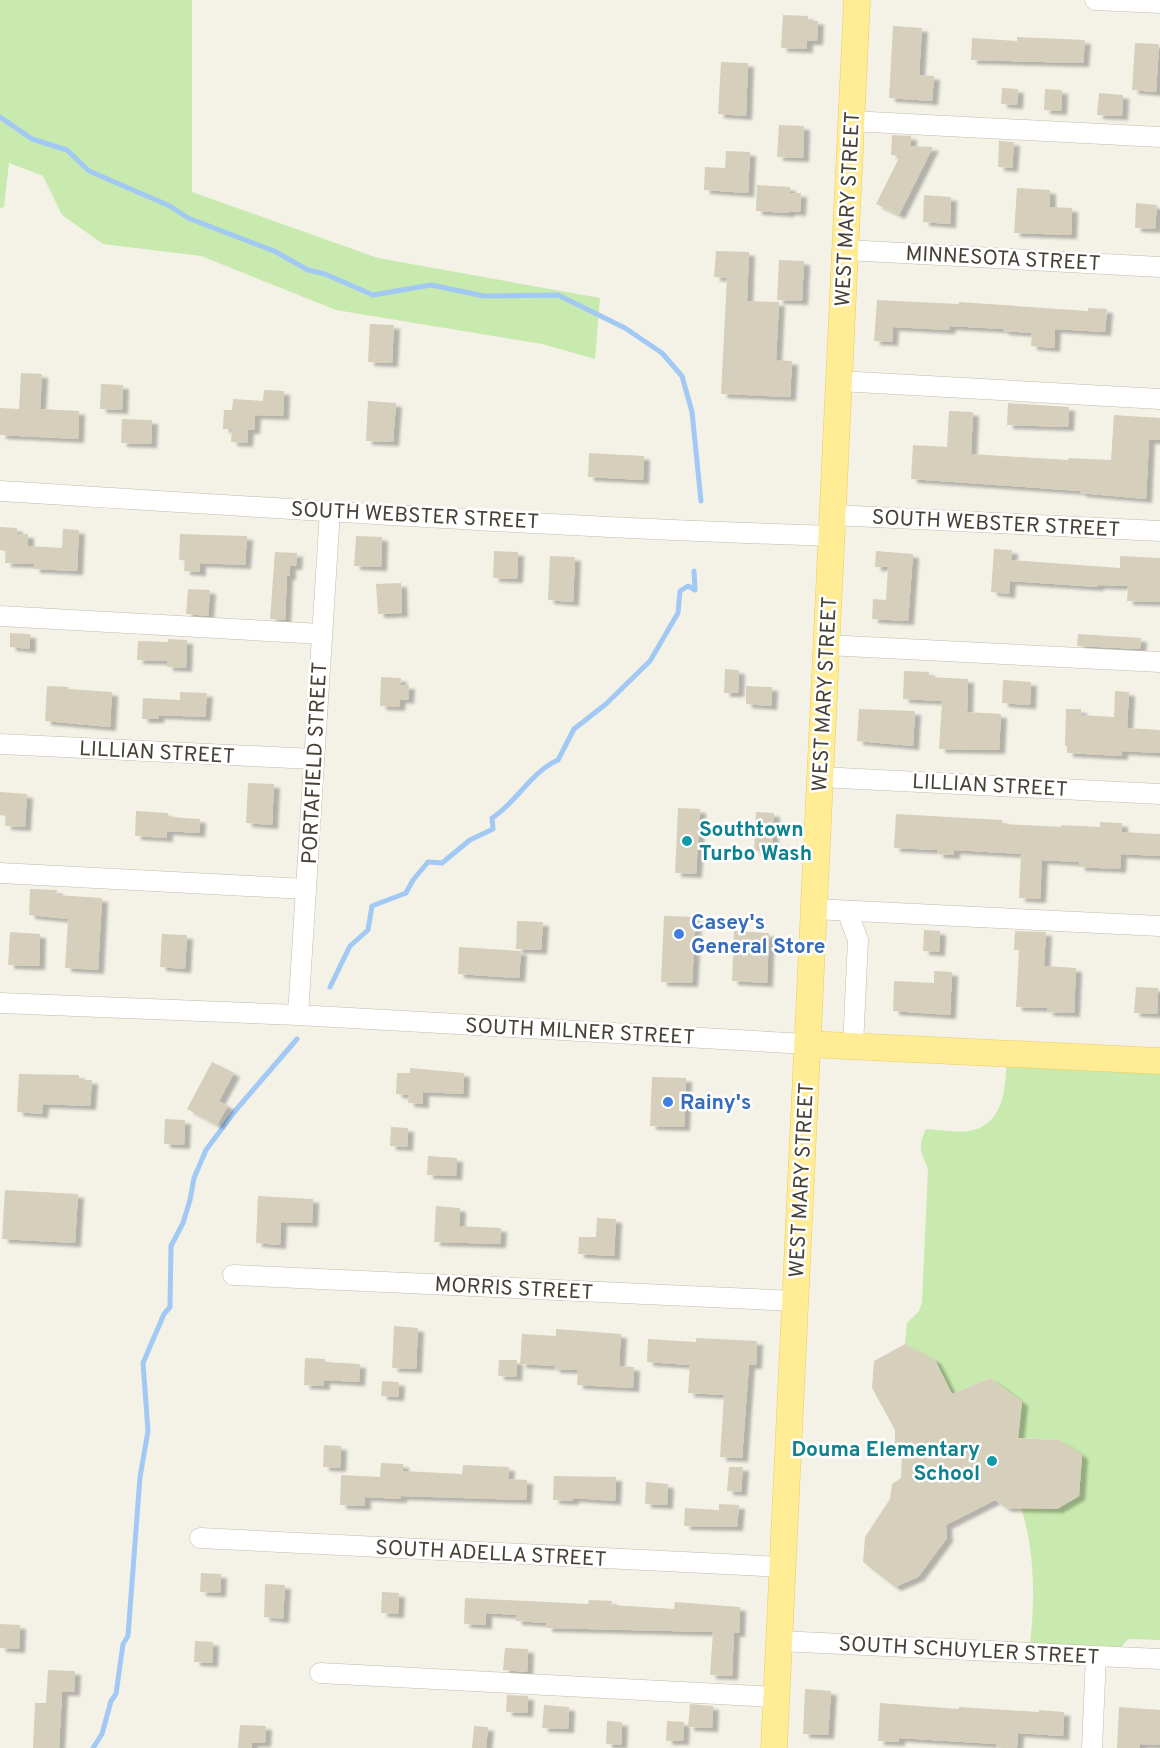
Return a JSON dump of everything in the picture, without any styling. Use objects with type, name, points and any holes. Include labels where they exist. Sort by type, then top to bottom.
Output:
[{"type":"main road","name":"WEST MARY STREET","points":[[774,1748],[857,0]]},
{"type":"main road","name":"SOUTH MILNER STREET","points":[[807,1044],[1160,1061]]},
{"type":"street","points":[[1095,0],[1160,3]]},
{"type":"street","points":[[851,121],[1160,137]]},
{"type":"street","name":"MINNESOTA STREET","points":[[846,250],[1160,267]]},
{"type":"street","points":[[839,381],[1160,399]]},
{"type":"street","name":"SOUTH WEBSTER STREET","points":[[0,490],[737,533],[832,525],[1160,531]]},
{"type":"street","name":"PORTAFIELD STREET","points":[[298,1015],[330,511]]},
{"type":"street","points":[[0,616],[322,634]]},
{"type":"street","points":[[826,645],[1160,662]]},
{"type":"street","name":"LILLIAN STREET","points":[[0,744],[314,759]]},
{"type":"street","name":"LILLIAN STREET","points":[[820,777],[1160,794]]},
{"type":"street","points":[[0,873],[306,889]]},
{"type":"street","points":[[814,909],[1160,926]]},
{"type":"street","points":[[847,911],[858,940],[853,1046]]},
{"type":"street","name":"SOUTH MILNER STREET","points":[[0,1003],[298,1015],[807,1044]]},
{"type":"street","name":"MORRIS STREET","points":[[233,1275],[795,1301]]},
{"type":"street","name":"SOUTH ADELLA STREET","points":[[200,1538],[782,1567]]},
{"type":"street","name":"SOUTH SCHUYLER STREET","points":[[779,1641],[1160,1659]]},
{"type":"street","points":[[1092,1748],[1096,1656]]},
{"type":"street","points":[[320,1673],[776,1697]]},
{"type":"green space","points":[[0,0],[192,0],[192,192],[378,258],[600,298],[595,359],[542,344],[336,310],[201,256],[103,244],[62,215],[43,176],[9,163],[4,207],[0,208]]},
{"type":"green space","points":[[1007,1054],[1160,1061],[1160,1640],[1128,1639],[1113,1657],[1029,1653],[1033,1580],[1029,1543],[1021,1508],[1057,1509],[1079,1496],[1082,1455],[1059,1440],[1018,1438],[1022,1402],[990,1378],[952,1394],[935,1360],[905,1344],[907,1323],[919,1311],[922,1302],[928,1169],[921,1149],[923,1135],[926,1129],[969,1131],[991,1120],[1002,1101]]},
{"type":"building","points":[[783,15],[808,16],[808,20],[818,21],[817,41],[807,41],[807,49],[781,48]]},
{"type":"building","points":[[893,26],[922,28],[919,75],[934,76],[932,101],[889,98]]},
{"type":"building","points":[[1017,37],[1085,40],[1083,63],[971,60],[972,38],[1017,41]]},
{"type":"building","points":[[1135,43],[1159,44],[1156,92],[1132,90]]},
{"type":"building","points":[[721,62],[748,63],[746,116],[718,114]]},
{"type":"building","points":[[1002,88],[1018,89],[1017,105],[1001,104]]},
{"type":"building","points":[[1045,89],[1062,90],[1061,111],[1044,110]]},
{"type":"building","points":[[1099,93],[1123,95],[1122,116],[1097,115]]},
{"type":"building","points":[[779,125],[804,126],[803,158],[777,157]]},
{"type":"building","points":[[892,135],[911,136],[910,146],[933,147],[899,215],[876,204],[900,156],[891,155]]},
{"type":"building","points":[[999,141],[1014,142],[1012,168],[998,167]]},
{"type":"building","points":[[726,151],[750,152],[748,193],[704,190],[705,167],[725,168]]},
{"type":"building","points":[[757,185],[790,187],[790,193],[801,193],[800,212],[756,211]]},
{"type":"building","points":[[1017,188],[1050,190],[1050,207],[1072,208],[1071,235],[1014,233]]},
{"type":"building","points":[[924,195],[951,197],[950,224],[923,222]]},
{"type":"building","points":[[1136,203],[1157,205],[1155,229],[1135,228]]},
{"type":"building","points":[[716,251],[749,252],[747,301],[779,302],[776,360],[792,361],[790,397],[721,394],[727,278],[714,277]]},
{"type":"building","points":[[779,260],[804,261],[802,301],[777,300]]},
{"type":"building","points":[[877,300],[959,304],[959,302],[1088,311],[1088,308],[1107,309],[1105,332],[1055,329],[1054,348],[1031,346],[1032,333],[950,326],[949,330],[893,327],[892,342],[874,341]]},
{"type":"building","points":[[370,324],[394,325],[392,363],[368,362]]},
{"type":"building","points":[[21,373],[42,374],[40,409],[79,411],[78,439],[0,435],[0,408],[19,409]]},
{"type":"building","points":[[101,384],[123,385],[122,410],[100,409]]},
{"type":"building","points":[[264,390],[284,391],[283,416],[255,415],[254,430],[248,430],[247,443],[231,442],[232,429],[223,429],[224,410],[232,410],[233,399],[263,401]]},
{"type":"building","points":[[368,401],[396,403],[393,442],[366,441]]},
{"type":"building","points":[[1008,403],[1069,407],[1068,427],[1007,425]]},
{"type":"building","points":[[949,411],[973,412],[971,454],[1068,460],[1069,458],[1111,460],[1114,415],[1160,418],[1160,440],[1149,440],[1146,499],[1080,493],[1080,491],[911,479],[913,445],[947,447]]},
{"type":"building","points":[[122,419],[152,420],[151,444],[121,443]]},
{"type":"building","points":[[589,453],[644,456],[643,480],[588,477]]},
{"type":"building","points":[[0,527],[17,528],[17,534],[28,534],[28,546],[62,548],[63,529],[79,530],[77,571],[34,569],[34,564],[5,563],[6,551],[0,550]]},
{"type":"building","points":[[180,534],[247,536],[245,565],[200,563],[200,572],[184,571],[185,560],[179,560]]},
{"type":"building","points":[[356,536],[382,537],[381,567],[354,566]]},
{"type":"building","points":[[994,549],[1012,550],[1011,560],[1120,568],[1120,556],[1160,558],[1160,602],[1127,601],[1128,586],[1098,585],[1098,587],[1010,581],[1009,594],[991,592]]},
{"type":"building","points":[[494,551],[518,552],[517,579],[493,578]]},
{"type":"building","points":[[876,551],[913,554],[908,621],[872,619],[873,599],[886,600],[888,567],[875,567]]},
{"type":"building","points":[[275,552],[297,553],[296,566],[290,566],[290,576],[287,576],[285,620],[270,619]]},
{"type":"building","points":[[550,556],[575,557],[573,602],[548,600]]},
{"type":"building","points":[[401,583],[402,613],[378,614],[376,584]]},
{"type":"building","points":[[188,589],[210,590],[208,616],[186,614]]},
{"type":"building","points":[[10,633],[30,634],[30,649],[10,647]]},
{"type":"building","points":[[1078,634],[1141,638],[1140,649],[1077,646]]},
{"type":"building","points":[[168,639],[187,640],[186,668],[167,667],[167,661],[137,660],[138,641],[168,642]]},
{"type":"building","points":[[725,669],[739,670],[738,693],[724,693]]},
{"type":"building","points":[[904,671],[929,672],[929,677],[968,679],[967,712],[1001,714],[999,750],[939,749],[942,701],[903,699]]},
{"type":"building","points":[[381,677],[401,678],[400,685],[409,685],[408,700],[400,699],[399,707],[380,706]]},
{"type":"building","points":[[1003,680],[1031,682],[1030,705],[1002,703]]},
{"type":"building","points":[[47,686],[112,692],[110,727],[45,721]]},
{"type":"building","points":[[746,686],[772,687],[771,706],[746,704]]},
{"type":"building","points":[[1115,691],[1129,692],[1127,728],[1160,730],[1160,753],[1122,751],[1122,756],[1067,753],[1067,746],[1065,746],[1066,709],[1081,709],[1081,715],[1114,717]]},
{"type":"building","points":[[180,692],[207,693],[205,717],[159,715],[158,719],[142,719],[143,698],[180,700]]},
{"type":"building","points":[[859,709],[915,711],[913,746],[857,741]]},
{"type":"building","points":[[248,783],[274,784],[272,825],[246,823]]},
{"type":"building","points":[[0,792],[27,794],[25,827],[5,826],[6,816],[0,815]]},
{"type":"building","name":"Southtown Turbo Wash","points":[[678,808],[700,809],[696,874],[675,873]]},
{"type":"building","points":[[136,811],[168,813],[168,817],[200,819],[199,833],[167,831],[167,838],[135,836]]},
{"type":"building","points":[[756,812],[774,813],[772,852],[754,851]]},
{"type":"building","points":[[896,814],[1002,820],[1002,824],[1061,827],[1061,825],[1100,827],[1100,822],[1122,823],[1122,832],[1160,834],[1160,856],[1121,854],[1120,869],[1079,867],[1079,862],[1042,860],[1040,899],[1019,898],[1021,854],[954,850],[954,855],[937,854],[938,850],[894,848]]},
{"type":"building","points":[[30,889],[57,890],[56,895],[102,898],[98,970],[65,968],[68,919],[29,915]]},
{"type":"building","name":"Casey's General Store","points":[[664,916],[696,917],[692,983],[661,982]]},
{"type":"building","points":[[517,921],[543,922],[541,950],[516,949]]},
{"type":"building","points":[[924,930],[940,931],[939,952],[923,951]]},
{"type":"building","name":"Casey's General Store","points":[[734,931],[769,933],[767,983],[732,981]]},
{"type":"building","points":[[1015,931],[1046,932],[1044,966],[1076,968],[1074,1013],[1047,1012],[1048,1008],[1016,1007],[1019,950],[1014,950]]},
{"type":"building","points":[[10,932],[40,934],[39,966],[8,965]]},
{"type":"building","points":[[162,934],[187,935],[185,969],[160,967]]},
{"type":"building","points":[[459,947],[521,951],[519,978],[458,974]]},
{"type":"building","points":[[934,971],[952,972],[950,1015],[893,1011],[894,981],[934,983]]},
{"type":"building","points":[[1136,987],[1158,988],[1157,1014],[1134,1013]]},
{"type":"building","points":[[212,1062],[234,1073],[219,1101],[228,1106],[217,1125],[187,1109]]},
{"type":"building","points":[[410,1068],[464,1073],[463,1094],[423,1092],[423,1104],[408,1103],[409,1095],[396,1094],[397,1073],[410,1073]]},
{"type":"building","points":[[19,1074],[79,1075],[79,1080],[92,1080],[90,1106],[43,1104],[42,1114],[17,1112]]},
{"type":"building","name":"Rainy's","points":[[652,1077],[686,1078],[684,1127],[650,1126]]},
{"type":"building","points":[[165,1119],[185,1120],[184,1145],[164,1144]]},
{"type":"building","points":[[391,1127],[408,1128],[407,1147],[390,1146]]},
{"type":"building","points":[[428,1156],[457,1158],[456,1176],[427,1175]]},
{"type":"building","points":[[5,1190],[78,1194],[75,1243],[2,1239]]},
{"type":"building","points":[[258,1196],[313,1199],[312,1223],[281,1222],[280,1245],[256,1243]]},
{"type":"building","points":[[436,1206],[460,1208],[459,1226],[501,1228],[500,1244],[434,1242]]},
{"type":"building","points":[[597,1218],[616,1219],[614,1256],[578,1254],[579,1237],[596,1237]]},
{"type":"building","points":[[394,1326],[418,1328],[416,1369],[392,1368]]},
{"type":"building","points":[[556,1329],[621,1334],[619,1366],[634,1367],[633,1388],[577,1385],[578,1370],[520,1364],[522,1334],[556,1336]]},
{"type":"building","points":[[696,1338],[757,1341],[756,1365],[749,1365],[742,1458],[720,1457],[724,1395],[688,1393],[690,1365],[647,1362],[648,1339],[696,1342]]},
{"type":"building","name":"Douma Elementary School","points":[[905,1344],[935,1360],[952,1394],[990,1378],[1022,1402],[1018,1438],[1059,1440],[1082,1455],[1079,1496],[1057,1509],[1006,1508],[995,1500],[946,1525],[947,1538],[918,1577],[895,1587],[863,1562],[865,1537],[890,1499],[892,1484],[901,1478],[902,1455],[895,1447],[895,1430],[872,1388],[874,1361]]},
{"type":"building","points":[[305,1358],[325,1359],[325,1362],[360,1364],[359,1382],[324,1380],[324,1386],[304,1385]]},
{"type":"building","points":[[499,1360],[517,1360],[516,1377],[498,1376]]},
{"type":"building","points":[[382,1381],[399,1382],[398,1397],[381,1396]]},
{"type":"building","points":[[324,1445],[341,1446],[340,1468],[323,1467]]},
{"type":"building","points":[[381,1463],[403,1464],[403,1471],[462,1474],[463,1465],[509,1467],[508,1479],[527,1480],[526,1500],[401,1496],[401,1499],[365,1497],[365,1506],[340,1505],[341,1475],[380,1477]]},
{"type":"building","points":[[729,1467],[743,1467],[741,1492],[727,1491]]},
{"type":"building","points":[[554,1476],[616,1477],[615,1501],[573,1498],[573,1501],[553,1500]]},
{"type":"building","points":[[646,1482],[668,1484],[667,1505],[645,1504]]},
{"type":"building","points":[[719,1504],[739,1505],[737,1527],[684,1526],[685,1508],[719,1510]]},
{"type":"building","points":[[201,1573],[221,1574],[220,1593],[200,1592]]},
{"type":"building","points":[[265,1584],[285,1585],[283,1619],[264,1617]]},
{"type":"building","points":[[382,1592],[399,1593],[398,1614],[381,1613]]},
{"type":"building","points":[[465,1598],[588,1604],[589,1600],[612,1601],[611,1605],[674,1609],[675,1602],[740,1607],[739,1633],[734,1633],[732,1676],[710,1675],[713,1632],[546,1628],[547,1623],[516,1621],[516,1615],[486,1613],[486,1625],[464,1624]]},
{"type":"building","points":[[0,1624],[20,1625],[19,1649],[0,1648]]},
{"type":"building","points":[[195,1641],[213,1642],[212,1663],[194,1662]]},
{"type":"building","points":[[505,1648],[528,1649],[527,1672],[503,1670]]},
{"type":"building","points":[[48,1670],[75,1671],[74,1692],[62,1692],[59,1748],[33,1748],[35,1703],[46,1703]]},
{"type":"building","points":[[805,1689],[831,1691],[828,1735],[803,1734]]},
{"type":"building","points":[[507,1695],[528,1696],[527,1713],[506,1712]]},
{"type":"building","points":[[880,1703],[959,1709],[959,1707],[1064,1712],[1063,1736],[1018,1733],[1017,1748],[996,1747],[996,1744],[899,1738],[899,1742],[878,1741]]},
{"type":"building","points":[[690,1704],[713,1706],[712,1728],[688,1727]]},
{"type":"building","points":[[544,1705],[569,1707],[568,1729],[542,1728]]},
{"type":"building","points":[[1119,1707],[1160,1710],[1160,1745],[1140,1744],[1140,1748],[1117,1748]]},
{"type":"building","points":[[607,1721],[622,1722],[621,1745],[606,1744]]},
{"type":"building","points":[[667,1721],[684,1722],[683,1741],[666,1741]]},
{"type":"building","points":[[240,1725],[266,1726],[265,1743],[252,1743],[252,1748],[238,1748]]},
{"type":"building","points":[[474,1726],[488,1727],[486,1748],[472,1748]]},
{"type":"waterway","points":[[0,117],[32,139],[67,150],[89,171],[170,206],[188,218],[274,251],[308,270],[325,274],[373,295],[431,285],[484,296],[558,295],[625,328],[662,353],[682,376],[692,412],[701,501]]},
{"type":"waterway","points":[[330,987],[350,946],[368,930],[372,906],[406,893],[413,880],[428,862],[442,863],[470,840],[493,829],[492,818],[509,804],[532,779],[548,765],[558,760],[574,729],[606,704],[650,661],[678,613],[680,591],[688,586],[695,590],[694,571]]},
{"type":"waterway","points":[[93,1748],[102,1734],[111,1701],[116,1694],[123,1644],[128,1636],[140,1477],[148,1431],[143,1363],[164,1314],[170,1307],[171,1246],[183,1223],[194,1178],[206,1150],[235,1111],[297,1039]]},
{"type":"place","name":"Southtown Turbo Wash","points":[[687,841]]},
{"type":"place","name":"Casey's General Store","points":[[679,934]]},
{"type":"place","name":"Rainy's","points":[[668,1102]]},
{"type":"place","name":"Douma Elementary School","points":[[992,1461]]}]
